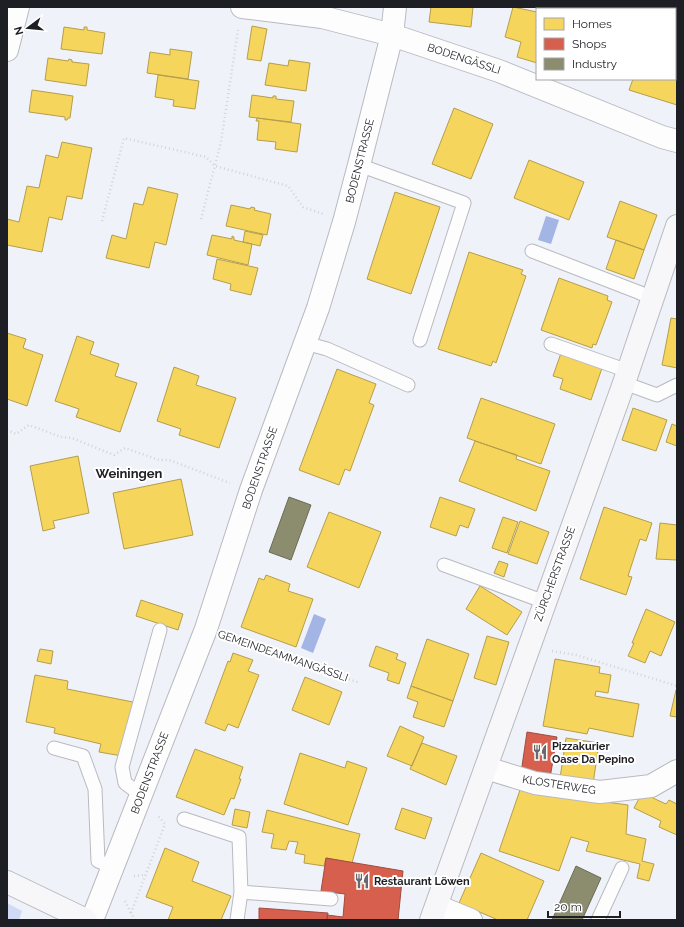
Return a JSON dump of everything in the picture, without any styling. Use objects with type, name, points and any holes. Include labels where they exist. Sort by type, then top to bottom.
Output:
[{"type":"street","points":[[7,50],[18,7]]},
{"type":"street","name":"BODENGÄSSLI","points":[[242,7],[322,17],[392,35],[499,71],[662,137],[677,141]]},
{"type":"street","name":"BODENSTRASSE","points":[[92,920],[206,629],[251,490],[318,308],[344,222],[359,165],[392,35],[395,7]]},
{"type":"street","name":"ZÜRCHERSTRASSE","points":[[434,913],[626,377],[676,230]]},
{"type":"street","name":"KLOSTERWEG","points":[[486,768],[535,783],[600,792],[651,786],[677,771]]},
{"type":"street","points":[[7,882],[86,920]]},
{"type":"street","points":[[434,913],[471,920]]},
{"type":"lane","points":[[359,165],[464,203],[420,340]]},
{"type":"lane","points":[[532,251],[652,298]]},
{"type":"lane","points":[[305,342],[327,349],[408,385]]},
{"type":"lane","points":[[551,344],[626,377],[657,395],[677,385]]},
{"type":"lane","points":[[444,564],[545,602]]},
{"type":"lane","points":[[141,795],[125,783],[122,767],[160,630]]},
{"type":"lane","points":[[54,748],[83,756],[94,789],[98,862],[113,867]]},
{"type":"lane","points":[[184,819],[239,837],[241,892],[237,920]]},
{"type":"lane","points":[[598,920],[622,868]]},
{"type":"lane","points":[[241,892],[331,899]]},
{"type":"path","points":[[201,219],[221,142],[238,30]]},
{"type":"path","points":[[102,221],[124,138],[206,157],[215,166],[288,186],[303,207],[344,222]]},
{"type":"path","points":[[7,430],[16,434],[29,425],[61,437],[72,438],[114,455],[126,448],[159,460],[169,460],[251,490]]},
{"type":"path","name":"GEMEINDEAMMANGÄSSLI","points":[[206,629],[360,683]]},
{"type":"path","points":[[546,650],[576,655],[677,686]]},
{"type":"path","points":[[135,920],[131,913],[165,824],[156,812]]},
{"type":"shaded area","points":[[7,903],[22,911],[19,920],[7,920]]},
{"type":"water","points":[[546,216],[559,220],[551,244],[538,240]]},
{"type":"water","points":[[314,614],[326,619],[313,653],[301,648]]},
{"type":"building: Homes","points":[[431,7],[473,7],[471,27],[429,22]]},
{"type":"building: Homes","points":[[513,7],[536,12],[536,63],[517,57],[521,42],[505,37]]},
{"type":"building: Homes","points":[[622,7],[650,7],[650,8]]},
{"type":"building: Homes","points":[[677,15],[677,105],[629,90],[633,80],[676,80]]},
{"type":"building: Homes","points":[[252,26],[267,29],[261,61],[247,59]]},
{"type":"building: Homes","points":[[64,27],[84,30],[84,27],[87,27],[87,30],[105,33],[102,54],[61,49]]},
{"type":"building: Homes","points":[[170,49],[192,52],[188,79],[147,73],[150,52],[170,55]]},
{"type":"building: Homes","points":[[48,58],[68,61],[69,59],[72,60],[72,62],[89,64],[86,86],[45,80]]},
{"type":"building: Homes","points":[[289,60],[310,63],[306,91],[265,85],[269,63],[288,66]]},
{"type":"building: Homes","points":[[158,75],[199,81],[195,109],[173,106],[174,100],[155,97]]},
{"type":"building: Homes","points":[[32,90],[73,96],[70,118],[65,120],[65,117],[29,112]]},
{"type":"building: Homes","points":[[252,95],[273,98],[273,96],[276,96],[276,99],[294,101],[291,122],[249,117]]},
{"type":"building: Homes","points":[[454,108],[493,124],[471,179],[432,164]]},
{"type":"building: Homes","points":[[257,118],[301,124],[297,152],[275,149],[276,142],[257,140],[259,121],[256,121]]},
{"type":"building: Homes","points":[[62,142],[92,148],[82,199],[67,196],[62,220],[49,217],[42,252],[7,245],[7,219],[19,222],[27,186],[39,188],[46,155],[58,158]]},
{"type":"building: Homes","points":[[529,160],[584,182],[569,220],[514,198]]},
{"type":"building: Homes","points":[[148,187],[178,194],[166,245],[155,242],[149,268],[106,258],[112,235],[126,239],[134,203],[143,205]]},
{"type":"building: Homes","points":[[395,192],[440,207],[411,294],[367,279]]},
{"type":"building: Homes","points":[[620,201],[657,215],[644,250],[607,237]]},
{"type":"building: Homes","points":[[231,205],[250,209],[251,207],[255,208],[254,210],[271,214],[267,235],[226,226]]},
{"type":"building: Homes","points":[[245,231],[263,235],[260,246],[243,242]]},
{"type":"building: Homes","points":[[212,235],[232,239],[232,236],[234,237],[234,240],[252,244],[248,265],[207,255]]},
{"type":"building: Homes","points":[[616,240],[644,250],[634,279],[606,269]]},
{"type":"building: Homes","points":[[469,252],[523,270],[521,274],[526,276],[496,363],[493,361],[491,366],[438,349]]},
{"type":"building: Homes","points":[[217,259],[258,268],[251,295],[230,290],[231,284],[213,279]]},
{"type":"building: Homes","points":[[559,278],[608,296],[607,300],[612,302],[596,345],[593,344],[592,348],[541,330]]},
{"type":"building: Homes","points":[[671,318],[677,319],[677,368],[662,365]]},
{"type":"building: Homes","points":[[7,333],[26,339],[23,348],[43,355],[27,406],[7,399]]},
{"type":"building: Homes","points":[[77,336],[94,342],[90,354],[119,364],[115,376],[137,383],[120,432],[76,417],[79,409],[55,401]]},
{"type":"building: Homes","points":[[561,353],[602,368],[591,400],[560,389],[563,379],[553,376]]},
{"type":"building: Homes","points":[[174,367],[199,376],[196,385],[236,398],[219,448],[179,435],[181,429],[157,421]]},
{"type":"building: Homes","points":[[337,369],[376,384],[369,403],[374,405],[350,471],[345,469],[339,485],[299,470]]},
{"type":"building: Homes","points":[[481,398],[555,424],[541,464],[467,438]]},
{"type":"building: Homes","points":[[633,408],[667,420],[656,451],[622,440]]},
{"type":"building: Homes","points":[[672,424],[677,426],[677,446],[666,442]]},
{"type":"building: Homes","points":[[475,441],[517,455],[516,459],[550,471],[536,511],[459,481]]},
{"type":"building: Homes","points":[[78,456],[89,513],[53,521],[55,528],[43,531],[30,466]]},
{"type":"building: Homes","points":[[181,479],[193,535],[124,549],[113,493]]},
{"type":"building: Homes","points":[[440,497],[475,509],[468,528],[460,525],[456,536],[430,527]]},
{"type":"building: Homes","points":[[604,507],[652,523],[646,541],[640,539],[628,576],[632,577],[626,595],[580,579]]},
{"type":"building: Homes","points":[[329,512],[381,532],[359,588],[307,567]]},
{"type":"building: Homes","points":[[503,517],[518,522],[507,553],[492,548]]},
{"type":"building: Homes","points":[[520,521],[549,532],[537,564],[508,554]]},
{"type":"building: Homes","points":[[660,523],[677,525],[677,560],[656,559]]},
{"type":"building: Homes","points":[[499,561],[508,564],[504,577],[494,573]]},
{"type":"building: Homes","points":[[266,575],[290,584],[288,591],[313,599],[296,647],[241,627],[259,578],[264,580]]},
{"type":"building: Homes","points":[[480,586],[522,612],[507,635],[466,609]]},
{"type":"building: Homes","points":[[141,600],[183,614],[178,630],[136,616]]},
{"type":"building: Homes","points":[[646,609],[675,622],[661,656],[650,651],[645,663],[628,656]]},
{"type":"building: Homes","points":[[487,636],[509,642],[496,685],[474,678]]},
{"type":"building: Homes","points":[[427,639],[469,654],[453,701],[411,686]]},
{"type":"building: Homes","points":[[376,646],[398,654],[396,659],[406,663],[399,684],[387,680],[389,673],[369,666]]},
{"type":"building: Homes","points":[[40,649],[53,651],[51,664],[37,661]]},
{"type":"building: Homes","points":[[233,653],[253,660],[248,671],[259,675],[238,728],[228,724],[225,731],[205,723],[228,661],[230,662]]},
{"type":"building: Homes","points":[[555,659],[600,667],[599,673],[611,675],[608,693],[596,691],[595,696],[639,704],[633,737],[589,728],[587,734],[543,726]]},
{"type":"building: Homes","points":[[35,675],[68,681],[67,689],[133,702],[122,756],[99,752],[101,744],[54,733],[55,728],[26,722]]},
{"type":"building: Homes","points":[[305,677],[342,692],[329,725],[292,710]]},
{"type":"building: Homes","points":[[411,686],[453,701],[444,727],[413,717],[418,702],[407,698]]},
{"type":"building: Homes","points":[[677,690],[677,717],[670,716]]},
{"type":"building: Homes","points":[[400,726],[424,737],[412,766],[387,756]]},
{"type":"building: Homes","points":[[566,738],[599,743],[593,784],[560,778]]},
{"type":"building: Homes","points":[[422,743],[457,756],[446,785],[410,769]]},
{"type":"building: Homes","points":[[195,749],[243,767],[239,779],[241,779],[234,799],[231,798],[224,815],[176,797]]},
{"type":"building: Homes","points":[[300,753],[345,768],[347,761],[367,768],[348,825],[284,804]]},
{"type":"building: Homes","points":[[520,790],[628,805],[626,834],[646,839],[642,861],[654,864],[649,881],[637,878],[640,864],[586,851],[589,842],[571,837],[559,871],[499,851]]},
{"type":"building: Homes","points":[[642,793],[666,804],[669,800],[677,804],[677,835],[659,827],[661,821],[634,808]]},
{"type":"building: Homes","points":[[402,808],[432,818],[425,839],[395,829]]},
{"type":"building: Homes","points":[[235,809],[250,812],[247,828],[232,825]]},
{"type":"building: Homes","points":[[267,810],[360,834],[352,863],[326,858],[324,866],[304,863],[305,855],[295,853],[298,842],[289,841],[286,850],[271,848],[274,834],[262,832]]},
{"type":"building: Homes","points":[[165,848],[199,862],[192,881],[231,896],[221,920],[168,920],[173,907],[146,897]]},
{"type":"building: Homes","points":[[481,853],[544,881],[527,920],[498,920],[459,903]]},
{"type":"building: Shops","points":[[527,732],[557,737],[550,778],[521,773]]},
{"type":"building: Shops","name":"Restaurant Löwen","points":[[326,858],[403,871],[398,920],[327,920],[327,915],[343,917],[345,894],[321,891]]},
{"type":"building: Shops","points":[[259,908],[328,913],[327,920],[259,920]]},
{"type":"building: Industry","points":[[289,497],[311,505],[291,560],[269,552]]},
{"type":"building: Industry","points":[[576,866],[601,878],[582,920],[552,920]]},
{"type":"place","name":"Pizzakurier Oase Da Pepino","points":[[540,752]]},
{"type":"place","name":"Restaurant Löwen","points":[[362,881]]},
{"type":"district","name":"Weiningen","points":[[129,473]]}]
